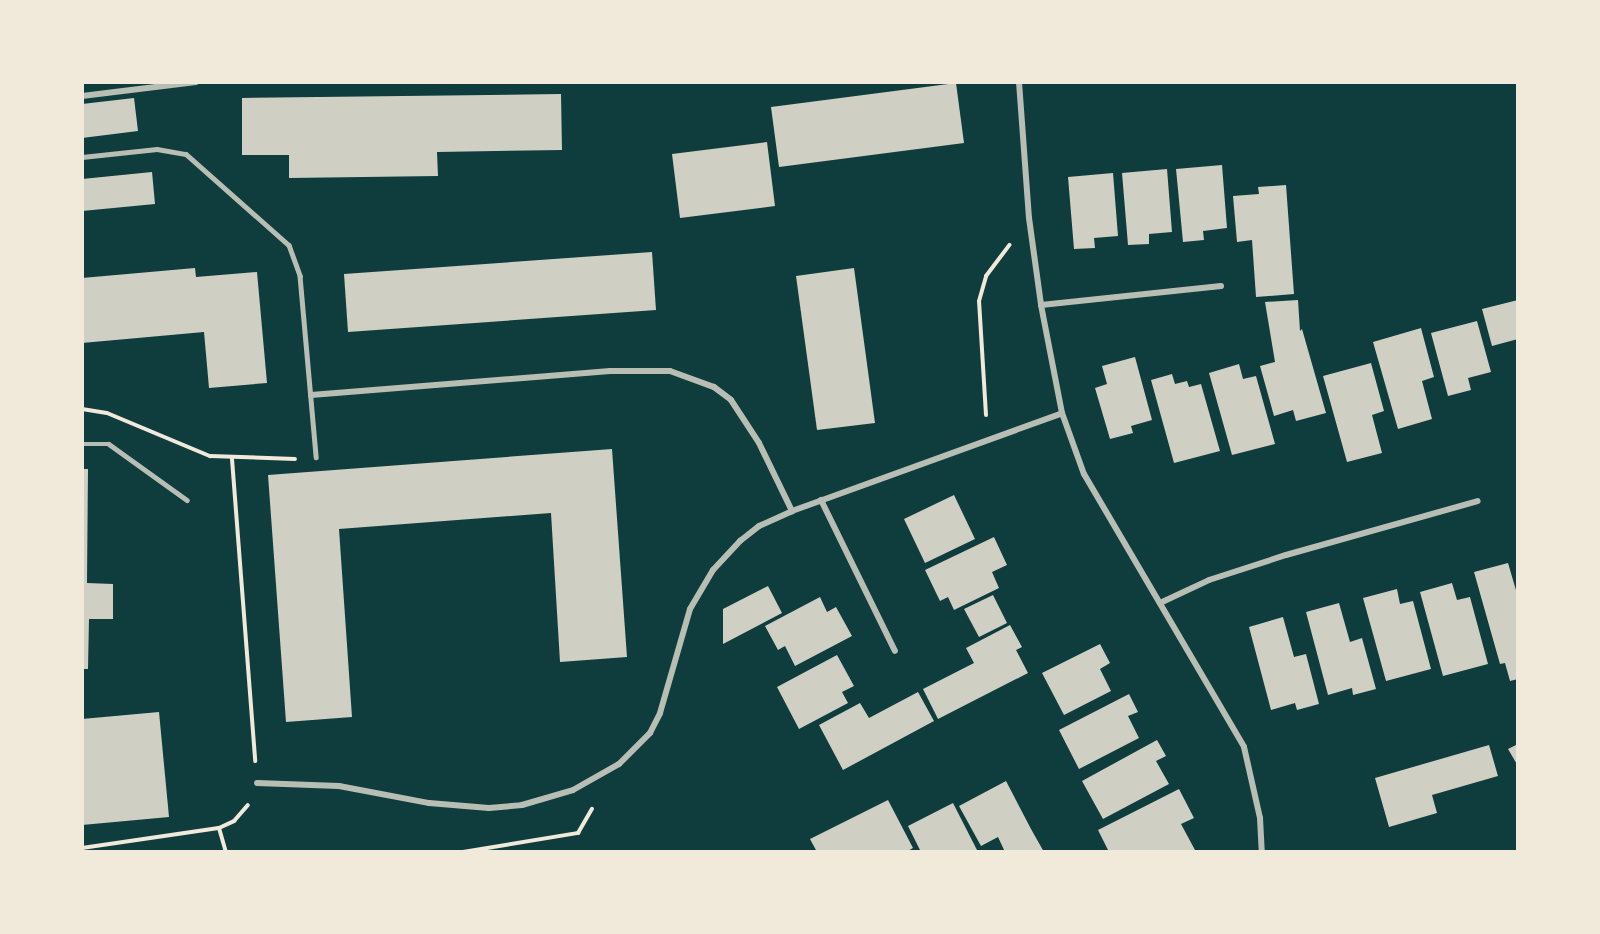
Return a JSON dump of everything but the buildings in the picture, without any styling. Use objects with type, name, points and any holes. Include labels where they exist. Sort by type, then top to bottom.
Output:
[{"type":"street","points":[[82,96],[195,82]]},
{"type":"street","points":[[1019,82],[1029,218],[1041,305],[1062,413],[1084,474],[1244,747],[1260,818],[1262,852]]},
{"type":"street","points":[[1041,305],[1221,286]]},
{"type":"street","points":[[311,395],[610,371],[670,371],[714,387],[731,400],[759,443],[792,511]]},
{"type":"street","points":[[257,783],[339,786],[429,803],[489,808],[522,805],[573,790],[601,777],[650,733],[663,703],[682,629],[713,570],[759,526],[821,500],[1062,413]]},
{"type":"street","points":[[821,500],[895,651]]},
{"type":"street","points":[[1160,603],[1209,580],[1286,555],[1478,501]]},
{"type":"lane","points":[[82,157],[157,149],[186,154],[278,232],[297,261],[316,458]]},
{"type":"lane","points":[[82,444],[109,444],[187,500]]},
{"type":"path","points":[[988,440],[979,301],[986,276],[1029,218]]},
{"type":"path","points":[[82,409],[107,413],[194,451],[232,459],[316,458]]},
{"type":"path","points":[[82,848],[219,828],[245,810],[257,783],[232,459]]},
{"type":"path","points":[[219,828],[226,852]]}]
